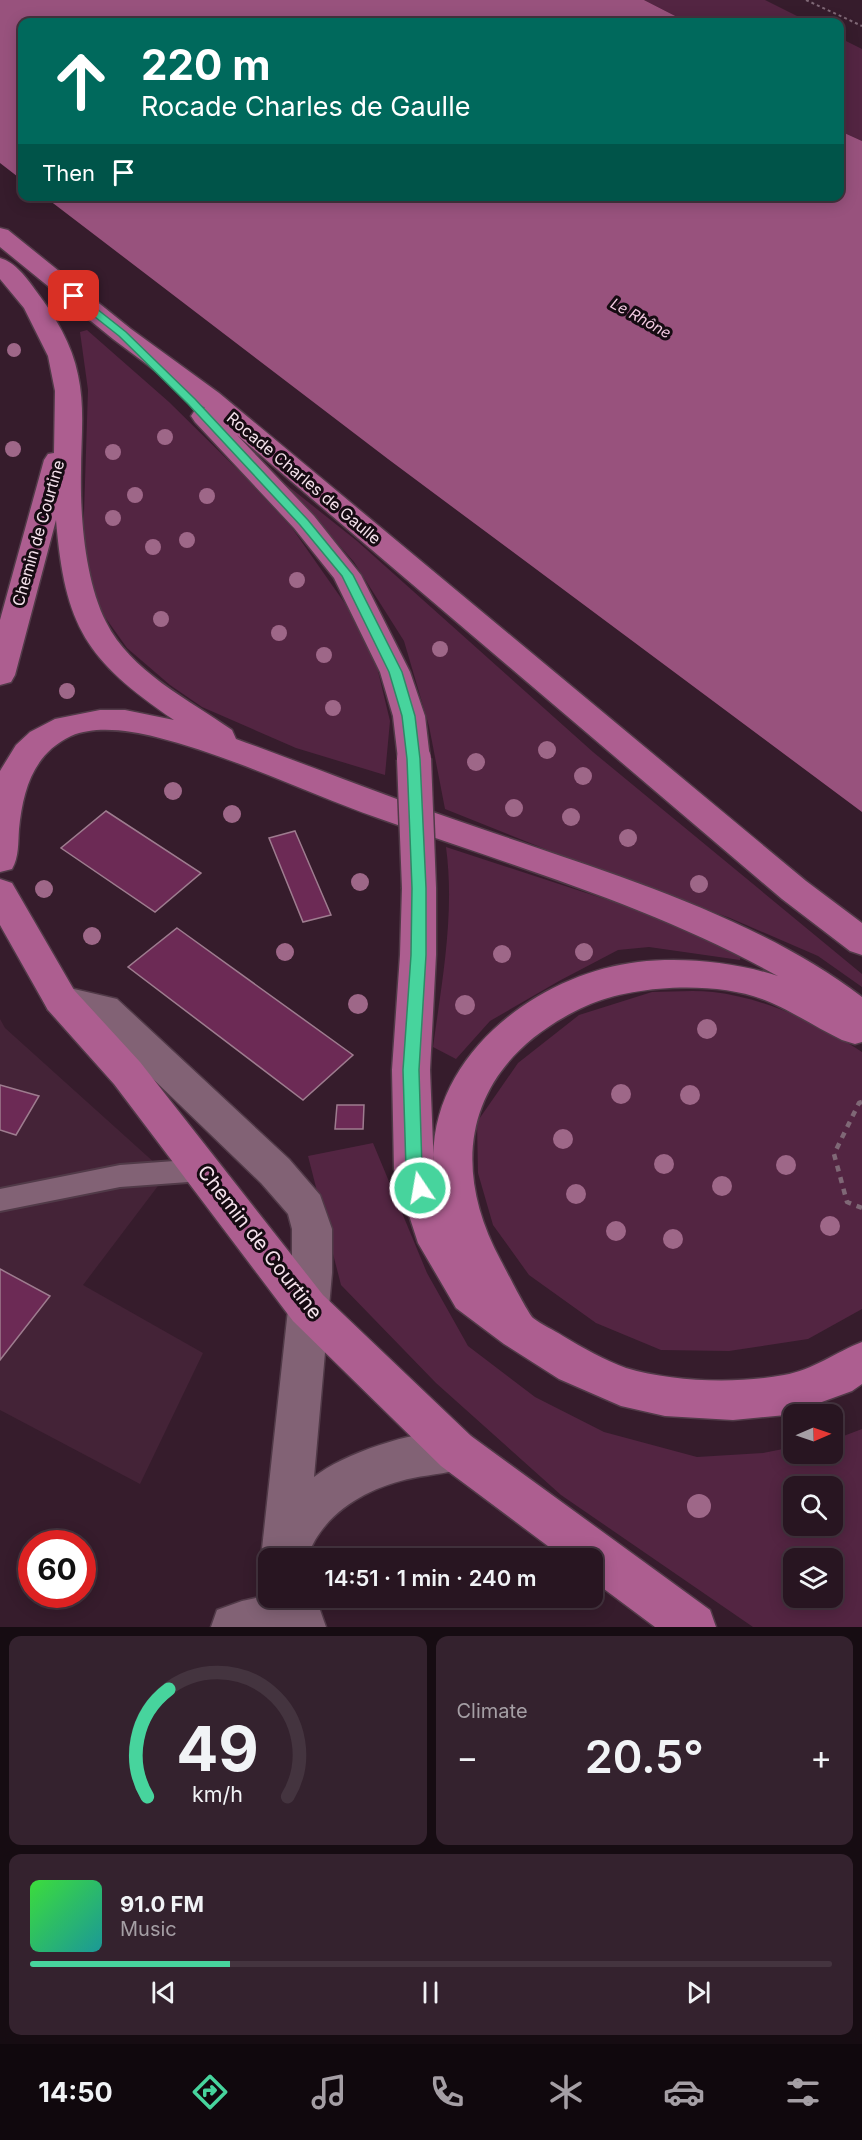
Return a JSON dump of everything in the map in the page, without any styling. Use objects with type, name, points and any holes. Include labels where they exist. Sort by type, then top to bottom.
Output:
[{"type":"main road","name":"Rocade Charles de Gaulle","points":[[0,235],[122,334],[210,399],[794,890],[862,942]]},
{"type":"main road","points":[[0,265],[32,303],[53,338],[63,362],[68,391],[67,484],[74,570],[82,602],[97,633],[116,658],[145,683],[244,755]]},
{"type":"main road","points":[[122,334],[192,402],[304,522],[347,575],[395,672],[409,716],[414,759],[419,888],[418,955],[411,1070],[414,1169],[438,1243],[471,1295],[519,1331],[574,1365],[621,1386],[665,1396],[733,1400],[786,1395],[837,1377],[862,1360]]},
{"type":"main road","name":"Chemin de Courtine","points":[[0,675],[68,427]]},
{"type":"main road","points":[[0,860],[3,821],[9,790],[19,762],[38,741],[61,728],[92,721],[122,720],[171,731],[244,755],[331,789],[662,909],[750,946],[819,983],[862,1017]]},
{"type":"main road","name":"Chemin de Courtine","points":[[0,892],[61,1000],[127,1073],[308,1308],[456,1451],[693,1627]]},
{"type":"main road","points":[[519,1331],[481,1265],[461,1218],[452,1163],[458,1110],[484,1061],[522,1024],[570,995],[623,979],[679,975],[724,977],[768,986],[862,1033]]},
{"type":"street","points":[[61,1000],[104,1009],[275,1171],[306,1207],[312,1229],[312,1273],[286,1548]]},
{"type":"street","points":[[288,1548],[304,1517],[354,1476],[382,1465],[426,1454],[456,1451]]},
{"type":"lane","points":[[0,1200],[120,1176],[202,1170]]},
{"type":"path","points":[[806,0],[862,26]]},
{"type":"path","points":[[862,1102],[834,1154],[847,1202],[862,1208]]},
{"type":"shaded area","points":[[644,0],[765,0],[801,18],[679,18]]},
{"type":"shaded area","points":[[844,40],[862,49],[862,141],[844,133]]},
{"type":"shaded area","points":[[87,330],[169,402],[242,474],[292,528],[346,605],[377,667],[390,721],[385,775],[296,748],[202,707],[170,685],[127,648],[95,603],[83,543],[88,390],[80,332]]},
{"type":"shaded area","points":[[283,482],[357,541],[593,752],[862,974],[862,987],[818,956],[730,918],[615,877],[445,809],[429,726],[404,641],[354,562]]},
{"type":"shaded area","points":[[446,847],[684,925],[742,949],[740,960],[649,947],[618,950],[490,1021],[456,1059],[433,1047],[448,922]]},
{"type":"shaded area","points":[[652,992],[713,992],[752,1000],[790,1013],[862,1052],[862,1309],[808,1339],[729,1351],[661,1350],[596,1323],[529,1275],[493,1225],[478,1173],[477,1122],[518,1063],[579,1015]]},
{"type":"shaded area","points":[[0,1019],[5,1028],[167,1174],[83,1285],[203,1353],[140,1484],[0,1410]]},
{"type":"shaded area","points":[[373,1143],[427,1273],[468,1346],[535,1397],[604,1432],[697,1457],[763,1453],[783,1449],[783,1464],[843,1464],[843,1436],[862,1429],[862,1627],[753,1627],[561,1495],[436,1383],[341,1285],[308,1156]]},
{"type":"water","points":[[0,0],[644,0],[679,18],[18,18],[18,177],[0,163]]},
{"type":"water","name":"Le Rhône","points":[[844,133],[862,141],[862,812],[388,459],[50,201],[844,201]]},
{"type":"building","points":[[106,811],[201,873],[155,912],[61,848]]},
{"type":"building","points":[[295,831],[331,915],[303,922],[269,838]]},
{"type":"building","points":[[177,928],[353,1055],[303,1100],[128,967]]},
{"type":"building","points":[[0,1085],[39,1096],[16,1135],[0,1130]]},
{"type":"building","points":[[337,1105],[364,1105],[363,1129],[335,1129]]},
{"type":"building","points":[[0,1269],[50,1296],[0,1360]]},
{"type":"route","points":[[74,296],[122,334],[192,402],[248,465],[304,522],[347,575],[395,672],[409,716],[414,759],[419,888],[418,955],[411,1070],[414,1169],[420,1188]]}]
